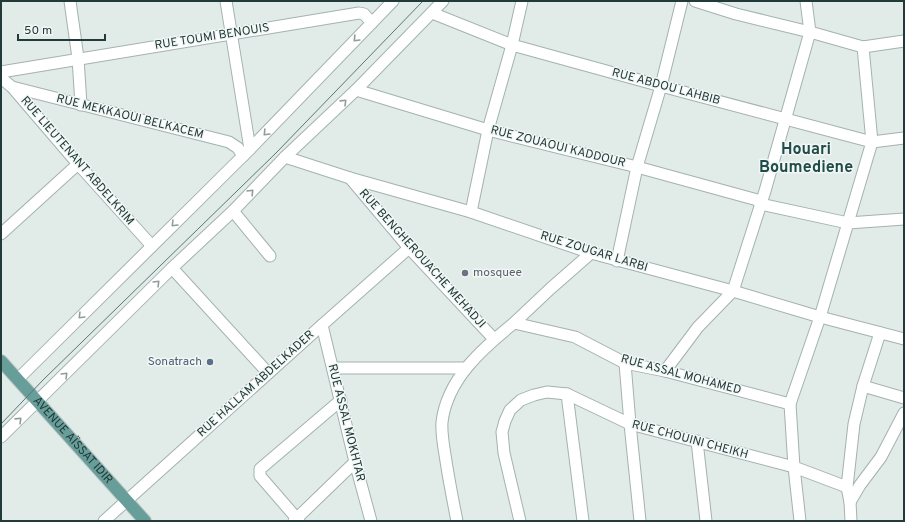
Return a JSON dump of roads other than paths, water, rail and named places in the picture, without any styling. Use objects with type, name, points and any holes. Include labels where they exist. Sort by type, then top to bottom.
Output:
[{"type":"main road","name":"AVENUE AÏSSAT IDIR","points":[[1,361],[145,521]]},
{"type":"street","points":[[70,1],[78,58],[81,105]]},
{"type":"street","points":[[226,1],[247,153]]},
{"type":"street","points":[[3,433],[37,402],[172,268],[233,211],[285,157],[356,90],[443,1]]},
{"type":"street","points":[[471,212],[488,130],[512,45],[522,1]]},
{"type":"street","points":[[616,260],[637,167],[661,86],[682,1]]},
{"type":"street","points":[[694,1],[736,14],[863,47],[904,41]]},
{"type":"street","points":[[665,371],[698,327],[733,291],[786,119],[810,32],[806,1]]},
{"type":"street","points":[[18,379],[247,153],[372,23],[388,4]]},
{"type":"street","name":"RUE TOUMI BENOUIS","points":[[1,72],[78,58],[231,35],[361,13],[364,14],[372,23]]},
{"type":"street","name":"RUE ABDOU LAHBIB","points":[[432,13],[512,45],[872,142],[904,138]]},
{"type":"street","points":[[800,521],[794,467],[790,404],[820,317],[872,142],[863,47]]},
{"type":"street","name":"RUE LIEUTENANT ABDELKRIM","points":[[1,78],[12,87],[78,164],[152,246]]},
{"type":"street","name":"RUE MEKKAOUI BELKACEM","points":[[12,87],[229,142],[247,153]]},
{"type":"street","name":"RUE ZOUAOUI KADDOUR","points":[[356,90],[488,130],[637,167],[761,203],[848,223],[904,219]]},
{"type":"street","name":"RUE ZOUGAR LARBI","points":[[285,157],[350,178],[471,212],[591,253],[904,339]]},
{"type":"street","points":[[1,234],[78,164]]},
{"type":"street","name":"RUE BENGHEROUACHE MEHADJI","points":[[350,178],[409,248],[494,339]]},
{"type":"street","points":[[233,211],[270,256]]},
{"type":"street","name":"RUE HALLAM ABDELKADER","points":[[104,521],[409,248]]},
{"type":"street","points":[[457,521],[443,446],[442,422],[450,394],[466,368],[494,339],[514,323],[591,253]]},
{"type":"street","points":[[172,268],[268,373]]},
{"type":"street","name":"RUE ASSAL MOHAMED","points":[[514,323],[575,337],[626,363],[665,371],[790,404]]},
{"type":"street","name":"RUE ASSAL MOKHTAR","points":[[322,325],[355,462],[371,521]]},
{"type":"street","points":[[851,521],[850,502],[847,487],[854,424],[863,386],[880,333]]},
{"type":"street","points":[[626,363],[630,424],[640,521]]},
{"type":"street","points":[[333,368],[466,368]]},
{"type":"street","points":[[863,386],[904,398]]},
{"type":"street","name":"RUE CHOUINI CHEIKH","points":[[520,521],[504,452],[502,432],[510,410],[521,400],[547,392],[567,394],[630,424],[794,467],[847,487]]},
{"type":"street","points":[[567,394],[583,521]]},
{"type":"street","points":[[341,400],[260,469],[260,476],[297,520],[355,462]]},
{"type":"street","points":[[850,502],[860,485],[882,457],[904,414]]},
{"type":"street","points":[[697,441],[706,521]]},
{"type":"tram line","points":[[1,424],[44,379],[276,153],[423,1]]},
{"type":"place","name":"mosquee","points":[[465,273]]},
{"type":"place","name":"Sonatrach","points":[[210,362]]},
{"type":"district","name":"Houari Boumediene","points":[[806,159]]}]
